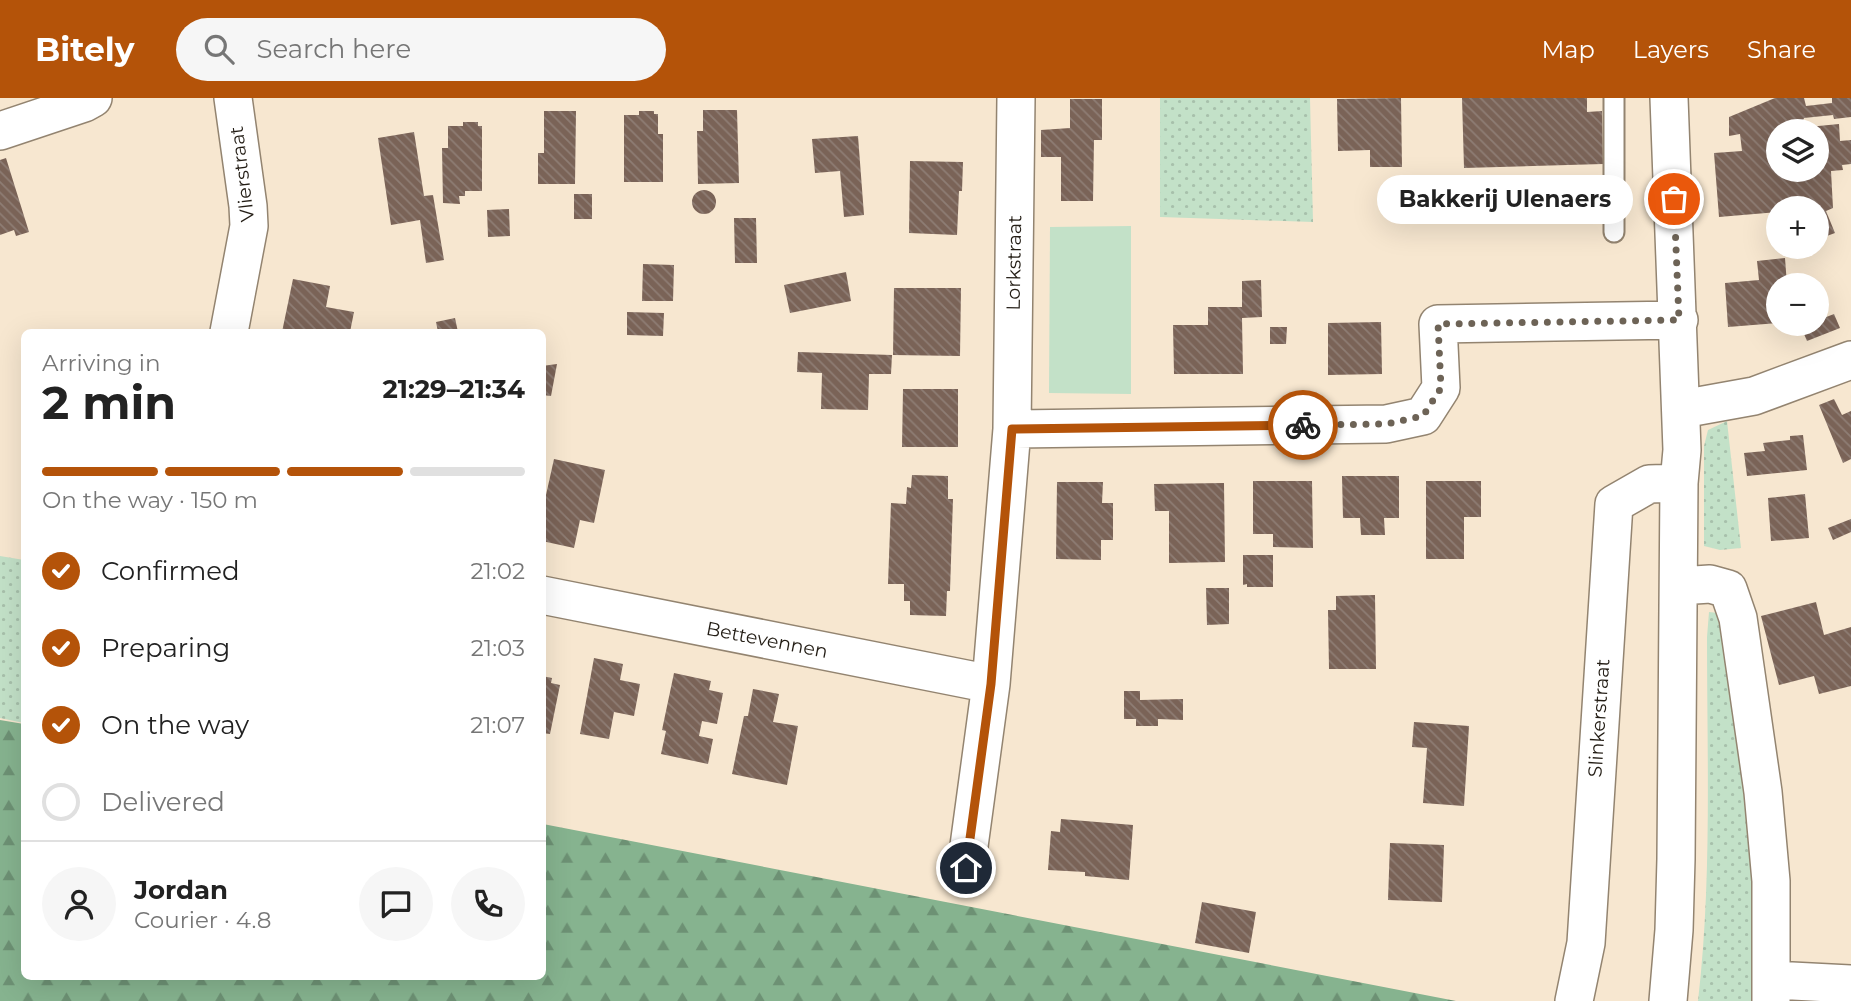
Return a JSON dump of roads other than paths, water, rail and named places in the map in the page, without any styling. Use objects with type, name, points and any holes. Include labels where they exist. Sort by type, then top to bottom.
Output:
[{"type":"street","points":[[0,131],[93,98]]},
{"type":"street","name":"Vlierstraat","points":[[230,329],[249,226],[233,98]]},
{"type":"street","name":"Lorkstraat","points":[[966,868],[991,684],[1012,429],[1016,98]]},
{"type":"street","points":[[1668,1001],[1676,859],[1679,483],[1682,450],[1669,98]]},
{"type":"street","points":[[1012,429],[1386,424],[1423,416],[1441,388],[1438,324],[1679,320]]},
{"type":"street","points":[[1682,409],[1754,396],[1851,360]]},
{"type":"street","name":"Slinkerstraat","points":[[1574,1001],[1586,943],[1614,504],[1649,484],[1679,483]]},
{"type":"street","points":[[1679,586],[1710,584],[1728,589],[1738,618],[1763,792],[1771,881],[1771,990],[1851,984]]},
{"type":"street","name":"Bettevennen","points":[[546,596],[991,684]]},
{"type":"lane","points":[[1614,98],[1614,232]]},
{"type":"place","name":"Bakkerij Ulenaers","points":[[1674,199]]}]
